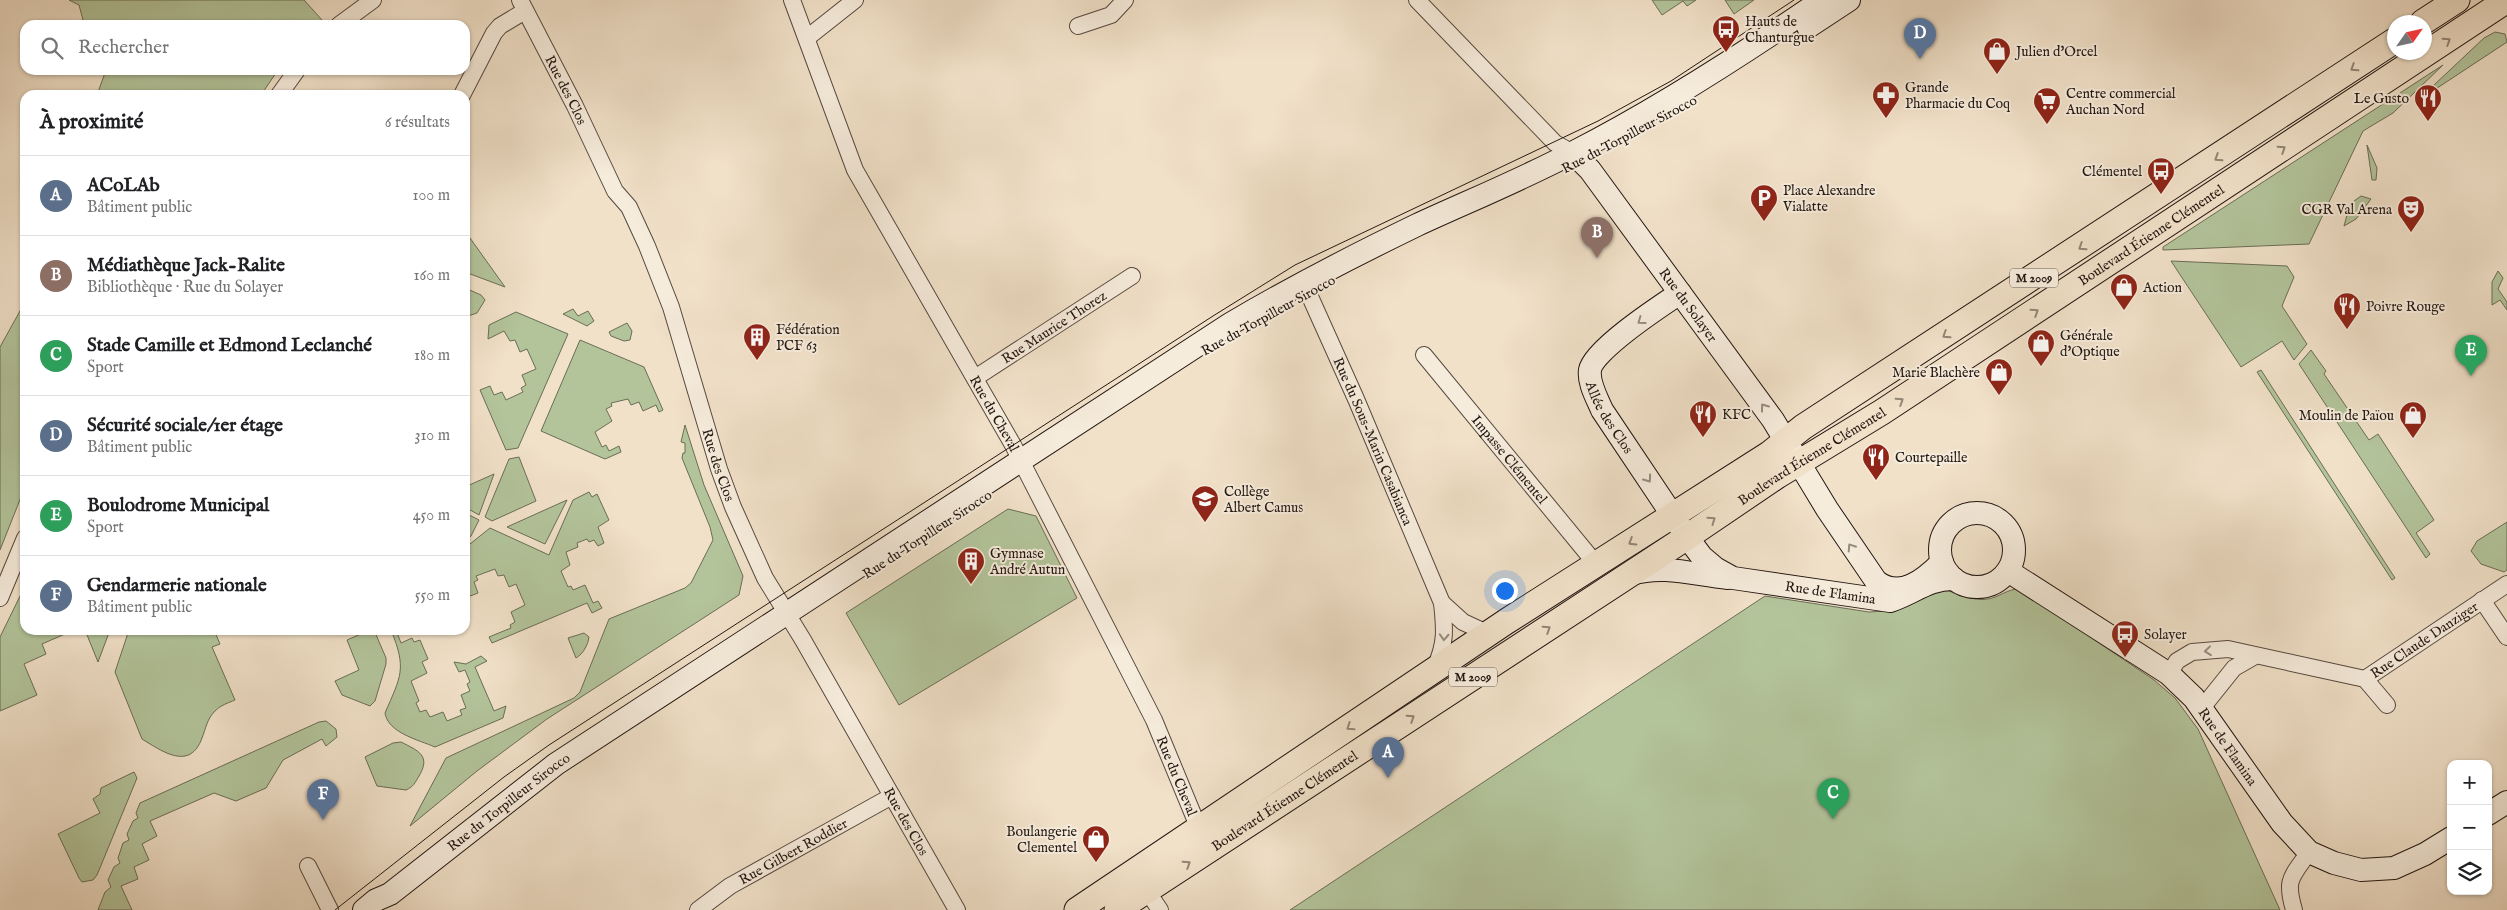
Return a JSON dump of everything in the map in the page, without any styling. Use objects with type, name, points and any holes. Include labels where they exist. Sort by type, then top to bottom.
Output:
[{"type":"main road","points":[[2432,16],[2457,0]]},
{"type":"main road","name":"Boulevard Étienne Clémentel","points":[[1204,839],[1687,538],[1777,476],[1916,390],[2505,2]]},
{"type":"main road","name":"Boulevard Étienne Clémentel","points":[[1117,910],[1147,891],[1204,839],[1435,669],[1769,454],[1785,441],[2387,46]]},
{"type":"main road","name":"Boulevard Étienne Clémentel","points":[[1077,910],[1147,891]]},
{"type":"street","points":[[346,20],[373,0]]},
{"type":"street","name":"Rue du Cheval","points":[[792,0],[855,170],[1023,465],[1154,720],[1204,839]]},
{"type":"street","points":[[807,38],[856,0]]},
{"type":"street","points":[[1078,26],[1110,15],[1125,0]]},
{"type":"street","name":"Rue du Solayer","points":[[1417,0],[1555,143],[1577,157],[1590,170],[1773,420],[1869,572],[1885,588],[1899,588],[1912,585],[1930,574],[1948,570]]},
{"type":"street","name":"Rue du Torpilleur Sirocco","points":[[1577,157],[1609,134],[1763,40],[1822,0]]},
{"type":"street","name":"Rue du Torpilleur Sirocco","points":[[364,910],[376,900],[385,902],[518,792],[631,715],[789,618],[1023,465],[1202,342],[1305,286],[1577,157],[1720,84],[1849,0]]},
{"type":"street","points":[[465,90],[494,33],[522,5]]},
{"type":"street","name":"Rue des Clos","points":[[522,5],[575,106],[616,191],[629,207],[647,246],[671,306],[732,507],[765,578],[957,910]]},
{"type":"street","points":[[283,90],[293,75]]},
{"type":"street","name":"Rue Maurice Thorez","points":[[975,378],[1132,276]]},
{"type":"street","name":"Rue du Sous-Marin Casabianca","points":[[1305,286],[1356,399],[1442,603],[1446,634],[1443,650],[1435,669]]},
{"type":"street","name":"Allée des Clos","points":[[1680,293],[1609,344],[1595,358],[1590,369],[1591,385],[1602,410],[1687,538]]},
{"type":"street","name":"Impasse Clémentel","points":[[1424,354],[1596,564]]},
{"type":"street","points":[[1979,514],[1990,516],[2008,531],[2014,544],[2014,558],[2008,571],[1998,581],[1985,587],[1971,587],[1948,570],[1940,550],[1942,538],[1948,528],[1958,519],[1979,514]]},
{"type":"street","name":"Rue de Flamina","points":[[1687,538],[1702,557],[1733,578]]},
{"type":"street","points":[[0,598],[20,550]]},
{"type":"street","name":"Rue de Flamina","points":[[1630,574],[1649,569],[1662,569],[1890,601],[1903,597],[1948,570]]},
{"type":"street","name":"Rue de Flamina","points":[[2008,571],[2168,674],[2202,708],[2282,823],[2309,852],[2334,863],[2361,870],[2394,868],[2426,854],[2447,841]]},
{"type":"street","points":[[1835,592],[1860,588],[1867,579],[1869,572]]},
{"type":"street","name":"Rue Claude Danziger","points":[[2365,679],[2507,584]]},
{"type":"street","points":[[2482,600],[2507,637]]},
{"type":"street","name":"Rue du Sous-Marin Casabianca","points":[[1442,603],[1463,622],[1489,634]]},
{"type":"street","name":"Rue Claude Danziger","points":[[2168,674],[2177,661],[2192,652],[2228,649],[2365,679],[2386,705]]},
{"type":"street","points":[[2202,708],[2234,668],[2255,656]]},
{"type":"street","name":"Rue Gilbert Roddier","points":[[698,910],[730,886],[892,796]]},
{"type":"street","points":[[2492,811],[2507,802]]},
{"type":"street","points":[[2294,910],[2288,888],[2294,874],[2309,852]]},
{"type":"street","points":[[308,866],[330,910]]},
{"type":"green space","points":[[69,0],[304,0],[322,20],[83,20],[79,5]]},
{"type":"green space","points":[[1652,0],[1696,0],[1687,6],[1683,1],[1662,15]]},
{"type":"green space","points":[[1725,0],[1754,0],[1734,14]]},
{"type":"green space","points":[[2495,32],[2505,34],[2507,42],[2416,102],[2484,38]]},
{"type":"green space","points":[[2443,65],[2393,113],[2363,131],[2309,244],[2163,250],[2163,247]]},
{"type":"green space","points":[[104,75],[275,75],[264,90],[99,90]]},
{"type":"green space","points":[[2367,145],[2377,168],[2376,180],[2372,180]]},
{"type":"green space","points":[[2361,196],[2371,199],[2356,219],[2344,226],[2350,204]]},
{"type":"green space","points":[[470,238],[505,287],[470,274]]},
{"type":"green space","points":[[2171,261],[2287,266],[2294,277],[2282,306],[2307,344],[2294,360],[2282,341],[2241,367]]},
{"type":"green space","points":[[2498,271],[2503,278],[2498,289],[2507,302],[2507,310],[2500,300],[2492,305],[2492,282]]},
{"type":"green space","points":[[470,290],[481,295],[485,300],[477,313],[470,315]]},
{"type":"green space","points":[[573,309],[578,316],[588,311],[594,321],[587,326],[563,314]]},
{"type":"green space","points":[[20,311],[20,500],[0,550],[0,347]]},
{"type":"green space","points":[[516,312],[568,334],[518,448],[506,450],[480,390],[490,386],[494,395],[502,392],[506,400],[523,392],[521,388],[526,385],[522,375],[536,369],[527,349],[520,352],[515,340],[510,341],[504,331],[488,339],[489,325]]},
{"type":"green space","points":[[627,323],[632,331],[630,340],[624,341],[611,336],[609,332]]},
{"type":"green space","points":[[580,340],[644,367],[663,410],[659,412],[656,405],[643,411],[639,402],[631,405],[628,399],[611,403],[612,406],[606,409],[612,421],[595,432],[602,447],[606,445],[609,451],[619,446],[621,452],[605,459],[541,431]]},
{"type":"green space","points":[[2311,350],[2326,371],[2324,374],[2369,440],[2378,434],[2434,520],[2416,533],[2430,554],[2426,558],[2299,364]]},
{"type":"green space","points":[[2261,370],[2395,578],[2392,580],[2257,372]]},
{"type":"green space","points":[[685,425],[704,485],[743,576],[739,595],[547,719],[477,771],[410,826],[446,758],[574,698],[580,692],[609,619],[685,588],[691,583],[713,540],[710,527],[682,458],[683,453],[685,453],[685,443],[681,442]]},
{"type":"green space","points":[[519,457],[536,501],[492,521],[485,517],[509,459]]},
{"type":"green space","points":[[494,474],[479,515],[470,510],[470,485]]},
{"type":"green space","points":[[589,492],[592,497],[597,494],[609,520],[598,527],[604,543],[598,546],[594,540],[589,542],[587,539],[577,543],[578,547],[566,552],[570,565],[561,571],[568,587],[571,586],[573,590],[585,585],[593,603],[598,601],[602,608],[592,613],[587,603],[492,643],[489,637],[511,628],[510,625],[515,622],[511,612],[525,605],[516,584],[509,587],[504,575],[498,576],[495,569],[476,576],[478,580],[474,582],[478,593],[470,596],[470,544],[490,528],[549,555],[573,500]]},
{"type":"green space","points":[[567,500],[545,544],[507,527]]},
{"type":"green space","points":[[1008,509],[1036,516],[1077,598],[899,705],[846,613]]},
{"type":"green space","points":[[470,516],[479,520],[470,537]]},
{"type":"green space","points":[[2507,522],[2507,570],[2504,572],[2481,564],[2471,551],[2477,541]]},
{"type":"green space","points":[[1941,589],[1982,600],[2019,589],[2154,680],[2175,698],[2198,729],[2280,910],[1290,910],[1765,596],[1869,612],[1887,611]]},
{"type":"green space","points":[[20,596],[20,635],[63,635],[42,644],[46,654],[24,664],[37,695],[0,711],[0,637]]},
{"type":"green space","points":[[584,633],[589,637],[588,643],[583,652],[576,658],[568,638]]},
{"type":"green space","points":[[87,635],[108,635],[98,662]]},
{"type":"green space","points":[[127,635],[216,635],[220,644],[212,647],[235,700],[220,707],[212,714],[197,748],[191,754],[175,756],[142,739],[115,672]]},
{"type":"green space","points":[[358,635],[376,635],[386,658],[375,701],[370,706],[342,695],[335,681],[359,670],[347,640]]},
{"type":"green space","points":[[393,635],[398,635],[401,643],[412,638],[414,642],[420,640],[428,659],[422,662],[427,673],[411,681],[419,701],[416,703],[420,712],[426,710],[430,717],[443,712],[447,721],[462,715],[460,710],[466,708],[461,695],[470,691],[467,684],[470,682],[465,670],[459,672],[454,662],[466,664],[481,656],[487,661],[475,667],[494,711],[506,706],[503,718],[435,747],[398,731],[387,720],[385,713],[400,672],[396,643]]},
{"type":"green space","points":[[326,721],[336,729],[337,737],[326,746],[322,739],[283,760],[266,788],[236,801],[214,793],[150,821],[157,836],[142,844],[149,860],[134,867],[138,879],[121,886],[132,910],[98,910],[105,892],[111,887],[108,880],[114,867],[120,863],[118,858],[123,843],[129,840],[127,834],[133,821],[138,818],[136,813],[140,803],[319,722]]},
{"type":"green space","points":[[401,742],[418,751],[421,755],[424,764],[419,776],[414,784],[406,790],[377,786],[365,757],[393,743]]},
{"type":"green space","points":[[134,772],[137,778],[97,875],[93,880],[82,882],[58,834],[100,813],[93,799],[100,794],[101,788]]},
{"type":"tram line","points":[[335,910],[504,777],[549,745],[1213,316],[1295,265],[1598,121],[1671,81],[1794,0]]},
{"type":"place","name":"Hauts de Chanturgue","points":[[1726,53]]},
{"type":"place","name":"Sécurité sociale/1er étage","points":[[1920,59]]},
{"type":"place","name":"Julien d'Orcel","points":[[1997,75]]},
{"type":"place","name":"Grande Pharmacie du Coq","points":[[1886,119]]},
{"type":"place","name":"Le Gusto","points":[[2428,122]]},
{"type":"place","name":"Centre commercial Auchan Nord","points":[[2047,125]]},
{"type":"place","name":"Clémentel","points":[[2161,195]]},
{"type":"place","name":"Place Alexandre Vialatte","points":[[1764,222]]},
{"type":"place","name":"CGR Val Arena","points":[[2411,233]]},
{"type":"place","name":"Médiathèque Jack-Ralite","points":[[1597,258]]},
{"type":"place","name":"Action","points":[[2124,311]]},
{"type":"place","name":"Poivre Rouge","points":[[2347,330]]},
{"type":"place","name":"Fédération PCF 63","points":[[757,361]]},
{"type":"place","name":"Générale d'Optique","points":[[2041,367]]},
{"type":"place","name":"Boulodrome Municipal","points":[[2471,376]]},
{"type":"place","name":"Marie Blachère","points":[[1999,396]]},
{"type":"place","name":"KFC","points":[[1703,438]]},
{"type":"place","name":"Moulin de Païou","points":[[2413,439]]},
{"type":"place","name":"Courtepaille","points":[[1876,481]]},
{"type":"place","name":"Collège Albert Camus","points":[[1205,523]]},
{"type":"place","name":"Gymnase André Autun","points":[[971,585]]},
{"type":"place","name":"Solayer","points":[[2125,658]]},
{"type":"place","name":"ACoLAb","points":[[1388,778]]},
{"type":"place","name":"Stade Camille et Edmond Leclanché","points":[[1833,819]]},
{"type":"place","name":"Gendarmerie nationale","points":[[323,820]]},
{"type":"place","name":"Boulangerie Clementel","points":[[1096,863]]}]
